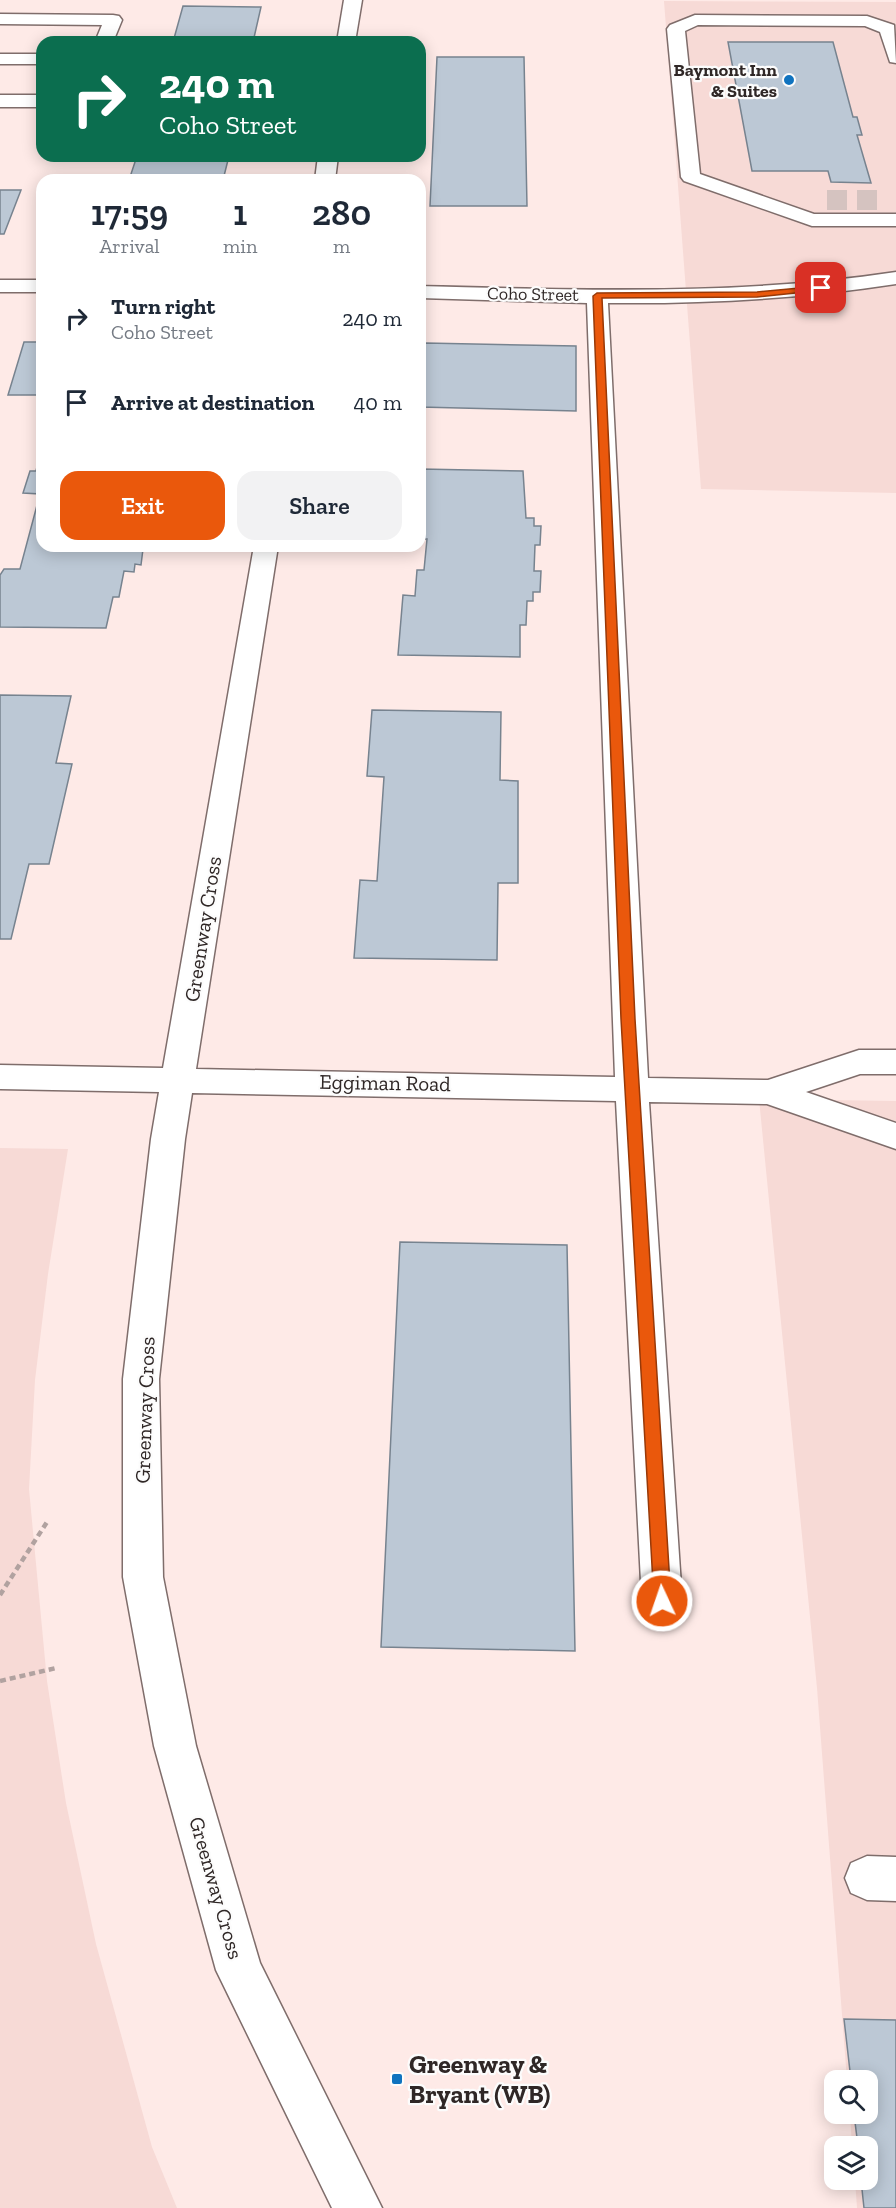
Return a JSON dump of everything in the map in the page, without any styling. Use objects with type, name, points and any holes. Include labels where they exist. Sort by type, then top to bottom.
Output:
[{"type":"street","points":[[347,36],[352,0]]},
{"type":"street","points":[[0,19],[113,20],[106,36]]},
{"type":"street","points":[[877,200],[890,204],[896,221],[812,220],[691,177],[676,29],[695,20],[867,21],[888,29],[896,58]]},
{"type":"street","points":[[0,59],[36,59]]},
{"type":"street","points":[[0,101],[36,101]]},
{"type":"street","points":[[777,208],[791,199],[809,199]]},
{"type":"street","name":"Coho Street","points":[[426,292],[597,296],[757,295],[864,284],[896,278]]},
{"type":"street","points":[[1,288],[36,286]]},
{"type":"street","points":[[597,296],[632,1088],[662,1601]]},
{"type":"street","name":"Greenway Cross","points":[[265,552],[168,1139],[141,1379],[143,1577],[175,1746],[239,1970],[358,2208]]},
{"type":"street","points":[[769,1092],[859,1062],[896,1062]]},
{"type":"street","name":"Eggiman Road","points":[[0,1077],[769,1092]]},
{"type":"street","points":[[769,1092],[896,1136]]},
{"type":"path","points":[[0,1595],[47,1522]]},
{"type":"path","points":[[0,1681],[56,1668]]},
{"type":"shaded area","points":[[664,1],[896,2],[896,493],[701,489]]},
{"type":"shaded area","points":[[759,1099],[896,1101],[896,2208],[857,2208],[856,2190],[878,2190],[878,2136],[851,2136],[851,2124],[878,2124],[878,2070],[846,2070],[817,1688]]},
{"type":"shaded area","points":[[0,1148],[68,1149],[48,1274],[35,1380],[29,1489],[47,1681],[66,1803],[96,1944],[152,2147],[177,2208],[0,2208]]},
{"type":"building","points":[[183,6],[261,7],[254,36],[175,36]]},
{"type":"building","name":"Baymont Inn & Suites","points":[[728,42],[833,42],[853,117],[857,117],[862,135],[857,135],[871,183],[831,182],[828,171],[752,171]]},
{"type":"building","points":[[437,57],[524,57],[527,206],[430,206]]},
{"type":"building","points":[[135,162],[228,162],[224,174],[131,174]]},
{"type":"building","points":[[0,190],[21,190],[4,234],[0,234]]},
{"type":"building","points":[[24,342],[36,342],[36,395],[8,395]]},
{"type":"building","points":[[426,343],[576,346],[576,411],[426,407]]},
{"type":"building","points":[[426,469],[523,471],[526,518],[534,518],[534,526],[541,526],[540,545],[535,545],[534,571],[541,571],[540,592],[533,592],[533,601],[527,601],[526,625],[520,625],[520,657],[398,655],[403,595],[415,596],[417,570],[424,570],[427,539]]},
{"type":"building","points":[[30,471],[36,471],[36,494],[23,493]]},
{"type":"building","points":[[36,509],[36,552],[143,552],[141,565],[135,564],[134,572],[124,571],[119,597],[113,597],[106,628],[0,627],[0,575],[4,569],[20,569]]},
{"type":"building","points":[[0,695],[71,696],[56,763],[72,764],[49,864],[29,864],[11,939],[0,939]]},
{"type":"building","points":[[372,710],[501,712],[500,780],[518,781],[518,883],[498,883],[497,960],[354,958],[360,880],[377,881],[384,777],[367,776]]},
{"type":"building","points":[[400,1242],[567,1245],[575,1651],[381,1647]]},
{"type":"building","points":[[844,2019],[896,2020],[896,2208],[864,2208],[862,2190],[878,2190],[878,2136],[857,2136],[855,2124],[878,2124],[878,2070],[850,2070]]},
{"type":"tunnel","points":[[827,200],[877,200]]},
{"type":"place","name":"Baymont Inn & Suites","points":[[789,80]]},
{"type":"place","name":"Greenway & Bryant (WB)","points":[[397,2079]]},
{"type":"route","points":[[662,1601],[628,1019],[597,296],[757,295],[821,288]]}]
